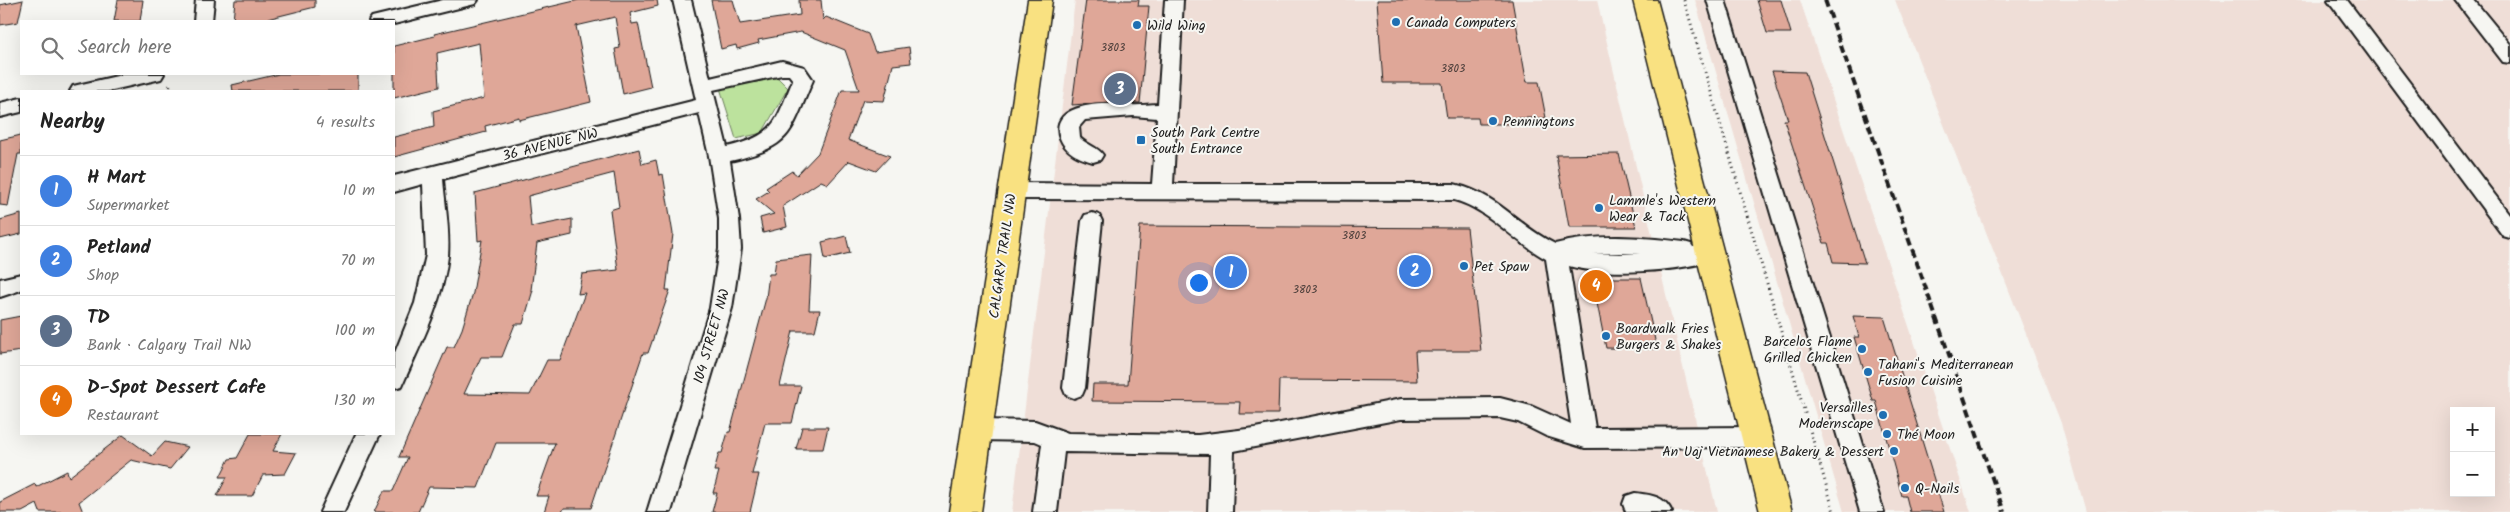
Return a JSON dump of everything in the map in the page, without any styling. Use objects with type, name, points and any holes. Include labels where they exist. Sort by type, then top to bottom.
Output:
[{"type":"highway","name":"CALGARY TRAIL NW","points":[[965,512],[1040,0]]},
{"type":"highway","points":[[1645,0],[1776,512]]},
{"type":"street","points":[[203,20],[205,0]]},
{"type":"street","points":[[382,20],[469,0]]},
{"type":"street","name":"104 STREET NW","points":[[659,512],[726,285],[730,249],[729,219],[719,156],[682,0]]},
{"type":"street","points":[[1162,192],[1174,0]]},
{"type":"street","points":[[1716,0],[1872,512]]},
{"type":"street","points":[[2337,0],[2510,230]]},
{"type":"street","points":[[2464,0],[2510,56]]},
{"type":"street","points":[[705,95],[782,68],[795,69],[801,74],[803,80],[777,136],[764,144],[719,156]]},
{"type":"street","points":[[84,90],[150,75]]},
{"type":"street","name":"36 AVENUE NW","points":[[395,184],[705,95]]},
{"type":"street","points":[[0,110],[20,105]]},
{"type":"street","points":[[1094,155],[1078,148],[1072,142],[1069,134],[1072,121],[1076,116],[1092,111],[1167,110]]},
{"type":"street","points":[[395,377],[422,314],[434,270],[437,239],[432,174]]},
{"type":"street","points":[[1012,191],[1465,194],[1481,200],[1535,243],[1571,260],[1585,262],[1653,262],[1710,253]]},
{"type":"street","points":[[1074,388],[1092,221]]},
{"type":"street","points":[[1556,252],[1585,438]]},
{"type":"street","points":[[0,288],[20,282]]},
{"type":"street","points":[[977,430],[1035,431],[1068,444],[1222,444],[1383,412],[1416,408],[1510,409],[1523,413],[1554,429],[1585,438],[1758,437]]},
{"type":"street","points":[[332,512],[368,435]]},
{"type":"street","points":[[1045,512],[1054,440]]},
{"type":"street","points":[[1220,512],[1222,444]]},
{"type":"street","points":[[1635,504],[1653,506],[1660,512]]},
{"type":"path","points":[[1684,0],[1688,5],[1834,512]]},
{"type":"shaded area","points":[[1075,0],[1597,0],[1717,512],[1012,512]]},
{"type":"shaded area","points":[[1695,0],[1800,0],[1971,512],[1844,512]]},
{"type":"shaded area","points":[[1895,0],[2510,0],[2510,512],[2086,512],[2061,423]]},
{"type":"green space","points":[[777,77],[788,88],[762,133],[736,139],[720,88]]},
{"type":"building","points":[[23,0],[18,22],[0,25],[0,5]]},
{"type":"building","points":[[118,0],[143,0],[140,20],[114,20]]},
{"type":"building","points":[[235,0],[315,0],[315,7],[263,20],[233,20]]},
{"type":"building","points":[[579,0],[657,0],[658,6],[630,13],[632,24],[638,23],[651,87],[623,94],[615,49],[620,48],[615,17],[576,26],[591,102],[519,120],[519,117],[485,126],[486,132],[395,157],[395,137],[434,127],[433,111],[484,98],[479,43],[437,53],[439,87],[395,98],[395,46],[435,36],[434,34]]},
{"type":"building","points":[[711,0],[733,0],[740,24],[800,15],[799,0],[821,0],[823,20],[826,17],[868,34],[875,52],[909,47],[911,63],[893,65],[884,101],[863,100],[848,140],[890,156],[876,171],[849,161],[828,184],[821,181],[783,206],[787,227],[763,233],[760,218],[774,214],[756,199],[769,191],[766,188],[792,171],[797,175],[818,153],[842,90],[859,90],[845,50],[801,32],[758,40],[759,43],[737,49],[736,45],[721,49]]},
{"type":"building","points":[[1086,0],[1139,0],[1138,6],[1149,6],[1140,103],[1110,102],[1072,105]]},
{"type":"building","points":[[1377,0],[1512,0],[1526,79],[1527,82],[1539,82],[1546,118],[1508,118],[1509,124],[1479,124],[1478,118],[1447,118],[1442,83],[1383,83]]},
{"type":"building","points":[[1757,0],[1781,0],[1791,33],[1767,33]]},
{"type":"building","points":[[1772,71],[1805,72],[1865,263],[1833,262],[1828,243],[1824,243],[1784,120],[1788,120]]},
{"type":"building","points":[[275,75],[358,75],[358,90],[233,90],[232,85]]},
{"type":"building","points":[[20,135],[20,154],[18,154],[8,206],[0,205],[0,140]]},
{"type":"building","points":[[639,149],[642,164],[656,160],[659,175],[663,174],[673,234],[666,290],[670,290],[648,353],[643,353],[591,508],[564,508],[562,512],[544,512],[549,496],[536,496],[555,443],[496,443],[478,488],[429,487],[418,512],[374,512],[384,491],[393,491],[408,457],[399,457],[447,347],[454,347],[462,329],[473,293],[482,240],[478,241],[475,193]],"holes":[[[614,173],[619,207],[610,210],[618,270],[582,274],[578,294],[585,293],[560,360],[547,360],[530,395],[464,394],[481,357],[502,357],[515,324],[523,324],[533,290],[531,290],[537,243],[572,235],[572,219],[531,227],[528,196]]]},
{"type":"building","name":"Lammle's Western Wear & Tack","points":[[1619,154],[1636,227],[1569,227],[1556,155]]},
{"type":"building","points":[[20,214],[20,234],[0,239],[0,220]]},
{"type":"building","points":[[1140,226],[1467,228],[1481,351],[1415,351],[1417,381],[1279,380],[1278,414],[1239,414],[1240,402],[1092,401],[1093,384],[1128,384]]},
{"type":"building","points":[[846,236],[850,253],[825,259],[822,242]]},
{"type":"building","points":[[812,255],[809,310],[820,310],[815,331],[793,331],[780,386],[801,386],[792,423],[765,423],[752,474],[759,474],[750,512],[712,512],[717,493],[713,493],[719,471],[714,471],[719,453],[722,453],[728,432],[730,432],[766,298],[769,274],[774,274],[776,259]]},
{"type":"building","points":[[1592,278],[1641,278],[1657,349],[1606,348]]},
{"type":"building","points":[[20,316],[20,351],[0,354],[0,320]]},
{"type":"building","points":[[1853,316],[1884,317],[1944,512],[1910,512],[1906,496],[1902,496],[1876,401],[1873,401],[1854,337],[1859,337]]},
{"type":"building","points":[[802,427],[828,427],[823,449],[796,449]]},
{"type":"building","points":[[123,435],[152,456],[165,442],[188,447],[170,469],[131,460],[79,502],[83,512],[40,512],[37,504],[22,512],[0,512],[0,502],[35,484],[36,487],[67,471],[69,477]]},
{"type":"building","points":[[249,435],[281,435],[273,451],[296,453],[285,474],[263,475],[252,496],[217,496],[227,477],[220,477],[229,459],[237,458]]},
{"type":"railway","points":[[1825,0],[2004,512]]},
{"type":"place","name":"Canada Computers","points":[[1396,22]]},
{"type":"place","name":"Wild Wing","points":[[1137,25]]},
{"type":"place","name":"TD","points":[[1120,89]]},
{"type":"place","name":"Penningtons","points":[[1493,121]]},
{"type":"place","name":"South Park Centre South Entrance","points":[[1141,140]]},
{"type":"place","name":"Lammle's Western Wear & Tack","points":[[1599,208]]},
{"type":"place","name":"Pet Spaw","points":[[1464,266]]},
{"type":"place","name":"Petland","points":[[1415,271]]},
{"type":"place","name":"H Mart","points":[[1231,272]]},
{"type":"place","name":"D-Spot Dessert Cafe","points":[[1596,286]]},
{"type":"place","name":"Boardwalk Fries Burgers & Shakes","points":[[1606,336]]},
{"type":"place","name":"Barcelos Flame Grilled Chicken","points":[[1862,349]]},
{"type":"place","name":"Tahani's Mediterranean Fusion Cuisine","points":[[1868,372]]},
{"type":"place","name":"Versailles Modernscape","points":[[1883,415]]},
{"type":"place","name":"Thé Moon","points":[[1887,434]]},
{"type":"place","name":"An Uaj Vietnamese Bakery & Dessert","points":[[1894,451]]},
{"type":"place","name":"Q-Nails","points":[[1905,488]]}]
